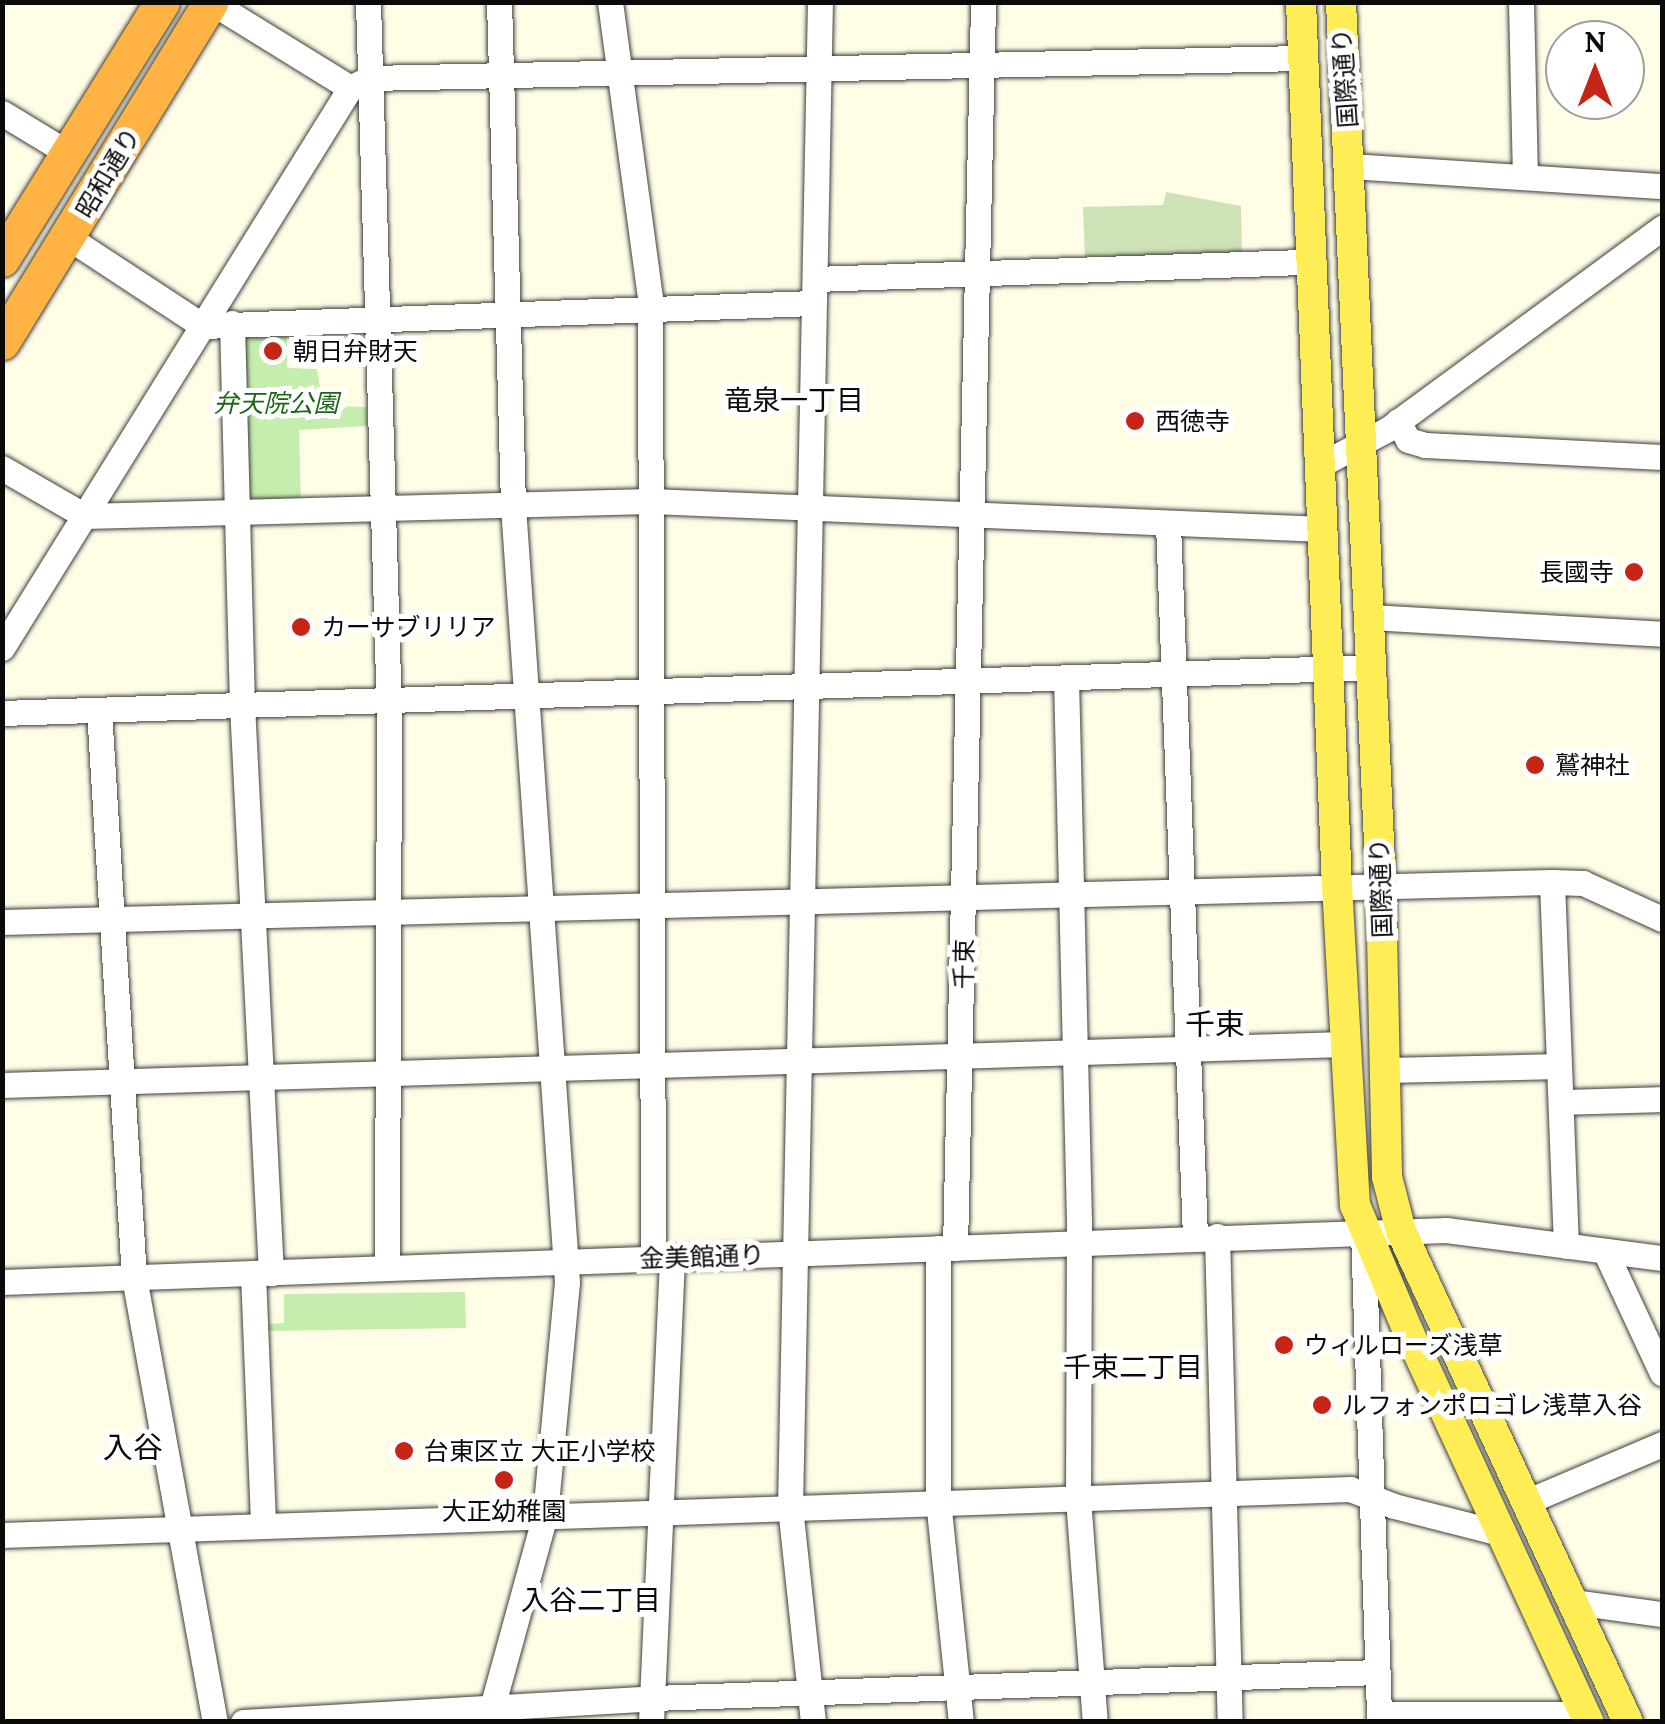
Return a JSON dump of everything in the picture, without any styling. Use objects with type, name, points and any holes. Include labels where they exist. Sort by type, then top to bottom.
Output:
[{"type":"highway","name":"昭和通り","points":[[2,259],[162,2]]},
{"type":"highway","name":"昭和通り","points":[[2,342],[211,2]]},
{"type":"main road","name":"国際通り","points":[[1301,2],[1351,1179],[1364,1232],[1587,1718]]},
{"type":"main road","name":"国際通り","points":[[1340,2],[1351,166],[1381,887],[1386,1177],[1401,1231],[1628,1722]]},
{"type":"street","points":[[211,2],[360,83],[1304,58]]},
{"type":"street","points":[[368,2],[360,83],[376,318],[389,700],[387,1268]]},
{"type":"street","points":[[489,1715],[545,1515],[566,1262],[513,506],[499,2]]},
{"type":"street","points":[[610,2],[651,310],[651,1065],[662,1259],[652,1710]]},
{"type":"street","points":[[813,1722],[790,1508],[820,2]]},
{"type":"street","name":"千束","points":[[961,1722],[938,1500],[946,1248],[962,1054],[982,2]]},
{"type":"street","points":[[1521,2],[1526,176]]},
{"type":"street","points":[[2,648],[360,83]]},
{"type":"street","points":[[2,113],[68,153]]},
{"type":"street","points":[[1351,166],[1662,186]]},
{"type":"street","points":[[1320,464],[1398,421],[1662,228]]},
{"type":"street","points":[[69,238],[203,326],[651,310],[978,274],[1312,262]]},
{"type":"street","points":[[232,323],[240,513],[242,705],[264,1078],[264,1525]]},
{"type":"street","points":[[1398,421],[1408,440],[1425,445],[1662,457]]},
{"type":"street","points":[[2,468],[85,516],[651,502],[1323,529]]},
{"type":"street","points":[[1168,524],[1187,1047],[1225,1492],[1230,1722]]},
{"type":"street","points":[[1370,616],[1662,634]]},
{"type":"street","points":[[2,713],[1371,667]]},
{"type":"street","points":[[1066,678],[1080,1244],[1078,1498],[1095,1722]]},
{"type":"street","points":[[99,710],[134,1277],[215,1722]]},
{"type":"street","points":[[1552,882],[1566,1246]]},
{"type":"street","points":[[2,922],[1552,882],[1583,883],[1662,919]]},
{"type":"street","points":[[2,1085],[121,1085],[797,1058],[1344,1044]]},
{"type":"street","points":[[1386,1070],[1559,1066]]},
{"type":"street","points":[[1560,1102],[1662,1099]]},
{"type":"street","name":"金美館通り","points":[[2,1282],[1446,1230],[1662,1258]]},
{"type":"street","points":[[1364,1232],[1379,1718],[1587,1718]]},
{"type":"street","points":[[1605,1251],[1662,1373]]},
{"type":"street","points":[[1528,1502],[1662,1444]]},
{"type":"street","points":[[2,1535],[1350,1488],[1500,1533]]},
{"type":"street","points":[[1574,1602],[1662,1614]]},
{"type":"street","points":[[242,1722],[652,1710],[809,1692],[1378,1672]]},
{"type":"green space","points":[[1166,192],[1241,206],[1242,254],[1085,261],[1083,207],[1163,205]]},
{"type":"green space","name":"弁天院公園","points":[[287,330],[287,368],[317,369],[323,406],[366,407],[367,426],[299,430],[301,505],[244,509],[240,331]]},
{"type":"green space","points":[[465,1292],[466,1328],[267,1331],[267,1324],[284,1323],[284,1294]]},
{"type":"place","name":"朝日弁財天","points":[[273,351]]},
{"type":"place","name":"西徳寺","points":[[1135,421]]},
{"type":"place","name":"長國寺","points":[[1634,572]]},
{"type":"place","name":"カーサブリリア","points":[[301,627]]},
{"type":"place","name":"鷲神社","points":[[1535,765]]},
{"type":"place","name":"ウィルローズ浅草","points":[[1284,1345]]},
{"type":"place","name":"ルフォンポロゴレ浅草入谷","points":[[1322,1405]]},
{"type":"place","name":"台東区立 大正小学校","points":[[404,1451]]},
{"type":"place","name":"大正幼稚園","points":[[504,1480]]},
{"type":"district","name":"竜泉一丁目","points":[[794,400]]},
{"type":"district","name":"千束","points":[[1215,1024]]},
{"type":"district","name":"千束二丁目","points":[[1133,1367]]},
{"type":"district","name":"入谷","points":[[133,1447]]},
{"type":"district","name":"入谷二丁目","points":[[591,1600]]}]
